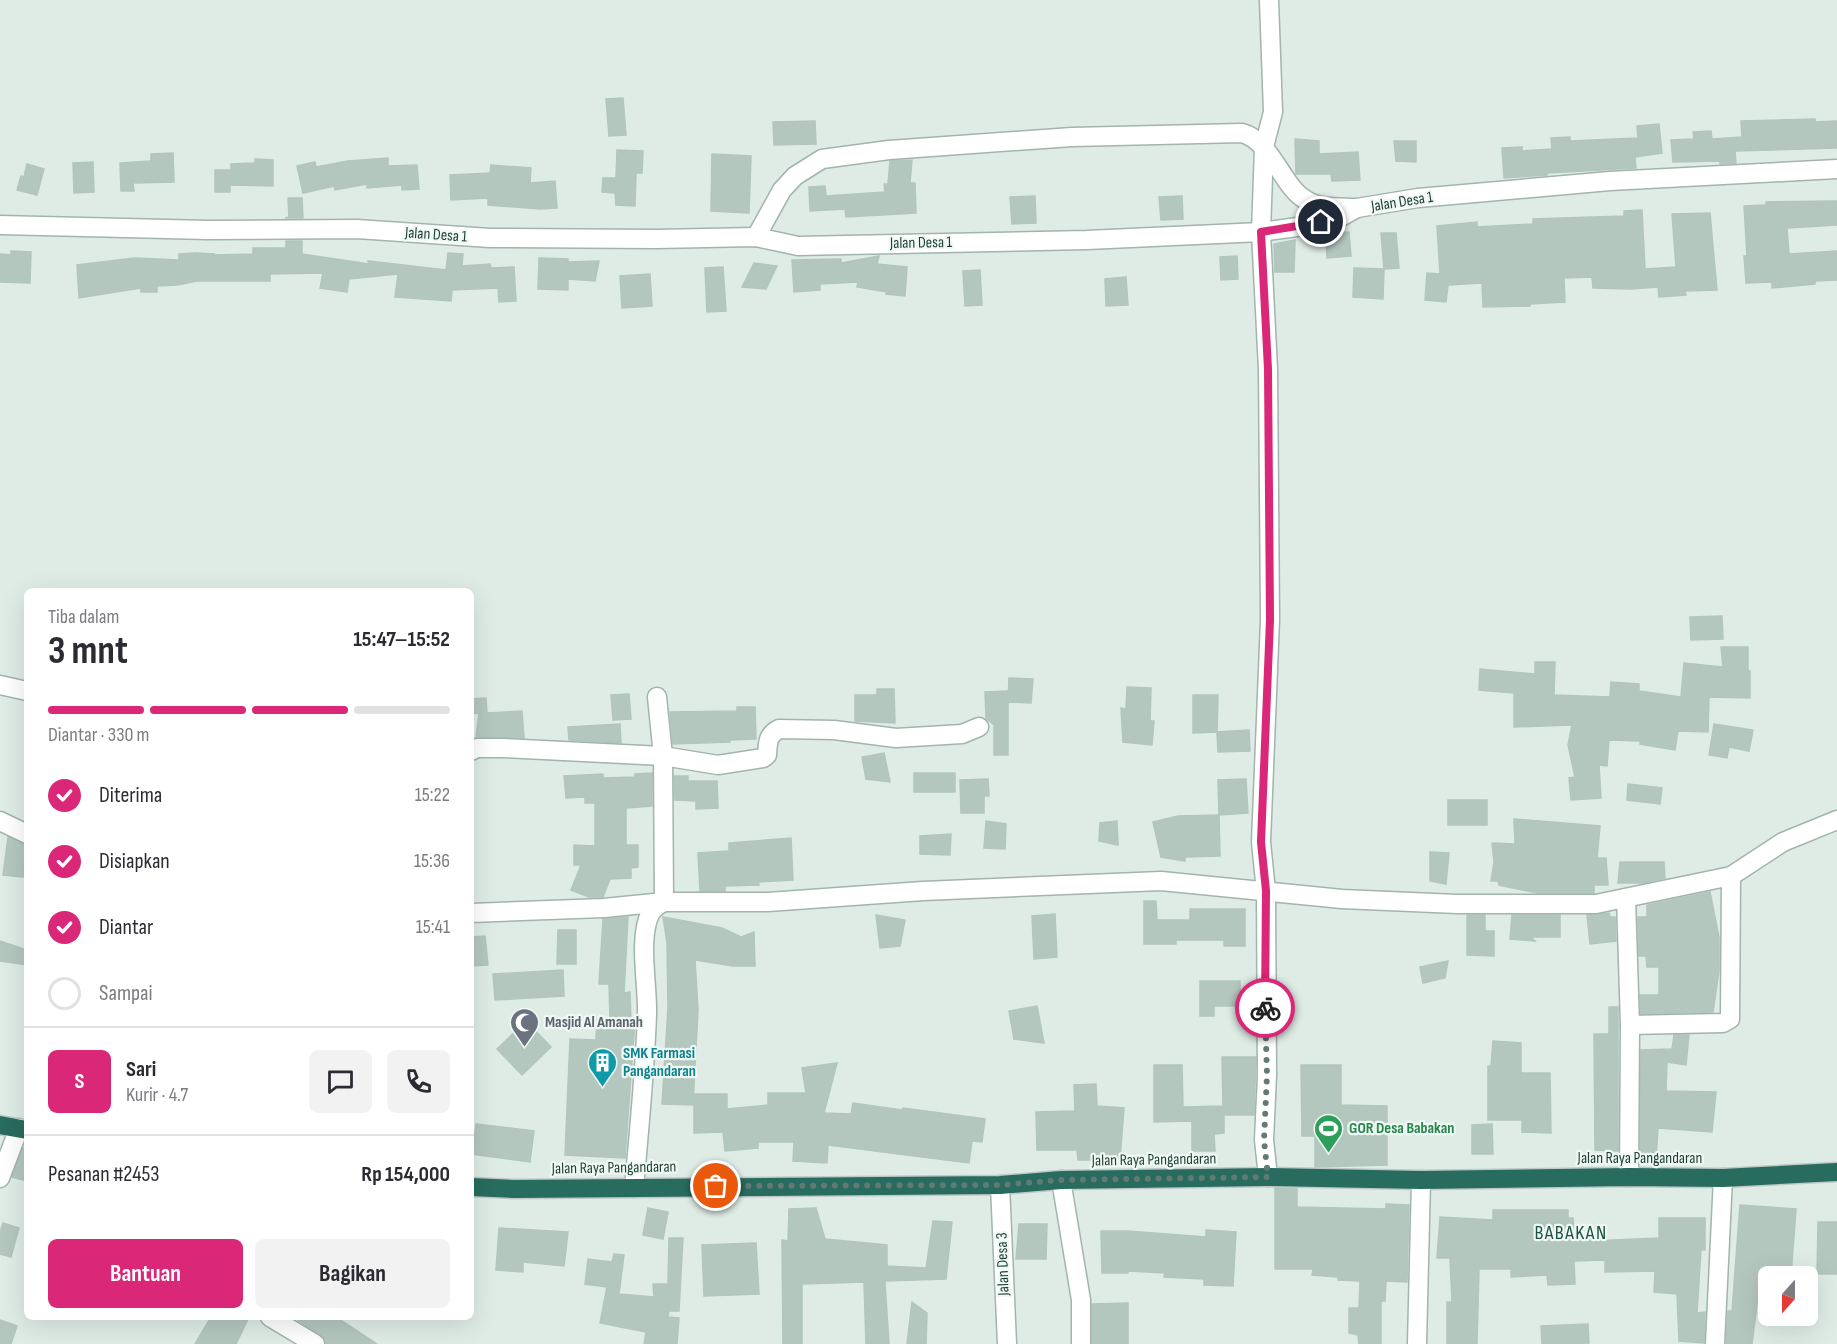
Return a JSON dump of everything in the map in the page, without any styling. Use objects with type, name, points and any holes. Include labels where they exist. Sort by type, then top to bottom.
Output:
[{"type":"highway","points":[[0,1125],[23,1129]]},
{"type":"highway","name":"Jalan Raya Pangandaran","points":[[474,1187],[513,1189],[1000,1185],[1061,1180],[1268,1177],[1420,1180],[1723,1178],[1837,1172]]},
{"type":"street","points":[[1268,1177],[1264,1140],[1267,1075],[1266,891],[1261,842],[1270,620],[1268,392],[1261,232],[1264,147],[1273,112],[1269,0]]},
{"type":"street","points":[[756,237],[782,190],[795,176],[822,159],[889,150],[1072,137],[1248,135],[1264,147],[1300,196],[1318,205],[1357,208]]},
{"type":"street","name":"Jalan Desa 1","points":[[0,225],[208,230],[357,229],[490,238],[656,240],[756,237],[798,246],[1087,240],[1261,232],[1304,226],[1339,218],[1357,208],[1418,198],[1610,181],[1837,169]]},
{"type":"street","points":[[0,685],[24,691]]},
{"type":"street","points":[[657,697],[663,756],[664,902]]},
{"type":"street","points":[[474,750],[503,748],[663,756],[718,765],[756,760],[767,755],[768,738],[772,732],[779,729],[846,731],[896,738],[962,734],[979,727]]},
{"type":"street","points":[[474,913],[604,908],[664,902],[792,901],[923,891],[1161,881],[1342,899],[1457,904],[1596,904],[1731,876],[1783,842],[1837,820]]},
{"type":"street","points":[[0,821],[24,833]]},
{"type":"street","points":[[1630,1025],[1723,1023],[1730,1019],[1731,876]]},
{"type":"street","points":[[1626,898],[1630,1025],[1629,1177]]},
{"type":"street","points":[[634,1188],[647,1012],[644,961],[646,934],[650,914],[655,907],[664,902]]},
{"type":"street","points":[[0,1178],[23,1129]]},
{"type":"street","points":[[1715,1344],[1723,1178]]},
{"type":"street","points":[[1061,1180],[1081,1300],[1081,1344]]},
{"type":"street","points":[[1416,1344],[1420,1180]]},
{"type":"street","name":"Jalan Desa 3","points":[[1000,1185],[1007,1344]]},
{"type":"street","points":[[275,1320],[315,1344]]},
{"type":"building","points":[[623,98],[626,135],[609,136],[606,99]]},
{"type":"building","points":[[1815,119],[1815,122],[1837,121],[1837,148],[1735,151],[1736,163],[1673,162],[1671,140],[1694,139],[1693,132],[1711,131],[1712,139],[1742,137],[1741,121]]},
{"type":"building","points":[[815,121],[816,144],[774,145],[773,122]]},
{"type":"building","points":[[1659,124],[1662,153],[1635,157],[1636,168],[1504,178],[1502,148],[1522,147],[1522,151],[1552,149],[1551,138],[1570,137],[1570,141],[1638,138],[1637,126]]},
{"type":"building","points":[[1295,139],[1319,141],[1319,154],[1358,152],[1360,180],[1332,181],[1331,174],[1296,174]]},
{"type":"building","points":[[1394,141],[1416,141],[1416,162],[1396,161]]},
{"type":"building","points":[[617,150],[643,151],[642,173],[636,173],[635,206],[616,205],[615,193],[602,192],[603,178],[616,178]]},
{"type":"building","points":[[173,153],[174,182],[133,183],[134,191],[121,191],[120,163],[151,161],[151,154]]},
{"type":"building","points":[[712,154],[751,156],[749,213],[711,211]]},
{"type":"building","points":[[388,158],[388,166],[417,165],[419,189],[402,190],[402,185],[367,188],[367,184],[335,190],[334,186],[303,193],[297,166],[315,162],[316,167],[348,161]]},
{"type":"building","points":[[255,159],[273,160],[273,186],[230,185],[230,192],[215,192],[215,170],[231,170],[231,164],[255,163]]},
{"type":"building","points":[[912,160],[910,183],[915,183],[916,213],[846,217],[845,209],[810,211],[809,187],[825,186],[826,196],[885,192],[884,184],[888,184],[890,161]]},
{"type":"building","points":[[93,162],[94,192],[74,193],[73,163]]},
{"type":"building","points":[[27,164],[44,169],[37,195],[17,190],[21,176],[24,177]]},
{"type":"building","points":[[491,165],[531,168],[530,183],[555,181],[557,208],[488,205],[488,198],[451,200],[450,175],[490,173]]},
{"type":"building","points":[[1035,196],[1036,223],[1012,224],[1010,197]]},
{"type":"building","points":[[1182,196],[1183,219],[1161,220],[1159,197]]},
{"type":"building","points":[[288,198],[302,198],[303,218],[285,218],[289,217]]},
{"type":"building","points":[[1837,201],[1837,225],[1787,228],[1789,254],[1837,251],[1837,280],[1772,288],[1772,282],[1746,283],[1744,206],[1766,205],[1766,202]]},
{"type":"building","points":[[1642,210],[1645,269],[1676,267],[1672,214],[1710,213],[1717,290],[1685,291],[1686,295],[1659,297],[1658,287],[1593,288],[1592,277],[1564,278],[1565,302],[1530,304],[1530,306],[1483,307],[1482,283],[1448,285],[1446,302],[1425,300],[1427,273],[1440,274],[1437,226],[1477,222],[1477,227],[1533,224],[1533,219],[1624,216],[1624,211]]},
{"type":"building","points":[[1349,232],[1351,256],[1327,258],[1326,233]]},
{"type":"building","points":[[1381,233],[1396,233],[1399,268],[1384,269]]},
{"type":"building","points":[[1295,240],[1294,272],[1275,272],[1274,244]]},
{"type":"building","points":[[286,241],[302,241],[302,254],[369,264],[368,261],[446,270],[448,253],[463,254],[462,266],[490,264],[491,268],[514,267],[516,301],[499,302],[498,288],[452,290],[451,301],[395,297],[398,274],[349,279],[347,292],[320,288],[323,273],[270,274],[270,281],[197,281],[157,286],[157,292],[141,292],[141,288],[79,298],[77,265],[135,258],[179,260],[179,254],[195,253],[253,254],[253,248],[286,248]]},
{"type":"building","points":[[11,251],[31,252],[30,283],[0,282],[0,254],[11,255]]},
{"type":"building","points":[[879,256],[877,264],[907,267],[905,296],[857,287],[858,282],[820,284],[820,290],[794,292],[792,260],[841,259],[841,263]]},
{"type":"building","points":[[1237,256],[1238,279],[1221,280],[1220,257]]},
{"type":"building","points":[[539,258],[568,259],[568,262],[599,261],[595,281],[568,279],[568,290],[538,289]]},
{"type":"building","points":[[754,263],[777,266],[766,289],[742,287]]},
{"type":"building","points":[[723,267],[726,311],[707,312],[705,268]]},
{"type":"building","points":[[1354,268],[1384,269],[1383,299],[1353,297]]},
{"type":"building","points":[[980,270],[982,305],[965,306],[963,271]]},
{"type":"building","points":[[650,274],[652,306],[622,308],[620,276]]},
{"type":"building","points":[[1126,277],[1128,305],[1106,306],[1105,279]]},
{"type":"building","points":[[1722,616],[1723,639],[1691,640],[1690,617]]},
{"type":"building","points":[[1721,647],[1748,647],[1750,698],[1709,697],[1708,732],[1678,731],[1675,750],[1640,744],[1640,741],[1609,740],[1607,766],[1599,765],[1601,798],[1571,800],[1569,778],[1575,777],[1568,745],[1572,725],[1514,727],[1514,693],[1479,690],[1480,669],[1535,674],[1535,662],[1555,662],[1554,695],[1610,697],[1611,682],[1639,684],[1639,691],[1681,697],[1684,663],[1723,667]]},
{"type":"building","points":[[1009,678],[1033,679],[1031,703],[1008,702]]},
{"type":"building","points":[[1127,687],[1151,688],[1150,721],[1154,721],[1152,745],[1123,742],[1121,708],[1126,709]]},
{"type":"building","points":[[877,689],[894,689],[895,723],[855,721],[855,695],[877,695]]},
{"type":"building","points":[[1008,691],[1008,755],[994,755],[994,725],[986,718],[985,692]]},
{"type":"building","points":[[629,694],[631,719],[613,720],[611,695]]},
{"type":"building","points":[[1193,695],[1218,695],[1217,732],[1193,733]]},
{"type":"building","points":[[486,698],[487,713],[522,711],[524,738],[476,737],[479,713],[474,714],[474,699]]},
{"type":"building","points":[[737,707],[755,707],[756,739],[673,744],[670,712],[737,711]]},
{"type":"building","points":[[620,724],[621,743],[569,740],[568,727]]},
{"type":"building","points":[[1714,724],[1753,730],[1749,751],[1729,747],[1727,758],[1709,755]]},
{"type":"building","points":[[1249,730],[1250,751],[1218,752],[1217,732]]},
{"type":"building","points":[[884,753],[890,782],[866,779],[862,757]]},
{"type":"building","points":[[652,773],[652,806],[626,808],[626,845],[638,845],[638,867],[631,868],[631,878],[610,879],[603,897],[589,897],[571,890],[581,865],[574,865],[574,845],[595,846],[595,803],[585,803],[585,797],[566,798],[564,776],[603,774],[603,778],[635,777],[635,774]]},
{"type":"building","points":[[914,773],[955,773],[955,792],[914,792]]},
{"type":"building","points":[[674,776],[688,776],[688,781],[717,781],[718,808],[696,809],[696,801],[675,800]]},
{"type":"building","points":[[988,779],[989,796],[984,796],[984,813],[961,813],[960,780]]},
{"type":"building","points":[[1246,779],[1248,813],[1219,815],[1218,780]]},
{"type":"building","points":[[1628,784],[1662,788],[1660,804],[1627,800]]},
{"type":"building","points":[[1448,800],[1487,800],[1487,825],[1448,825]]},
{"type":"building","points":[[1219,815],[1220,856],[1185,857],[1185,861],[1161,857],[1153,822],[1178,816]]},
{"type":"building","points":[[1514,819],[1600,826],[1597,858],[1606,858],[1608,885],[1594,885],[1594,893],[1537,893],[1499,885],[1498,881],[1491,881],[1494,862],[1492,843],[1515,844]]},
{"type":"building","points":[[986,821],[1006,824],[1005,849],[984,848]]},
{"type":"building","points":[[1117,821],[1118,845],[1099,841],[1100,823]]},
{"type":"building","points":[[951,834],[950,855],[920,854],[920,836]]},
{"type":"building","points":[[8,837],[24,844],[23,877],[3,875]]},
{"type":"building","points":[[791,838],[793,880],[758,882],[759,885],[725,886],[725,891],[700,891],[698,853],[729,851],[729,843]]},
{"type":"building","points":[[1430,852],[1449,853],[1446,884],[1430,881]]},
{"type":"building","points":[[1620,862],[1664,862],[1665,878],[1644,883],[1618,883]]},
{"type":"building","points":[[1710,892],[1719,937],[1719,971],[1713,1012],[1641,1014],[1640,995],[1659,995],[1659,967],[1647,967],[1646,956],[1639,956],[1638,917],[1647,917],[1647,905]]},
{"type":"building","points":[[1144,901],[1156,901],[1157,920],[1190,920],[1190,909],[1245,909],[1245,946],[1224,946],[1224,940],[1176,940],[1176,944],[1144,944]]},
{"type":"building","points":[[1609,913],[1610,917],[1615,917],[1616,941],[1590,944],[1587,915]]},
{"type":"building","points":[[1055,914],[1057,957],[1034,959],[1032,916]]},
{"type":"building","points":[[876,915],[905,920],[900,946],[880,948]]},
{"type":"building","points":[[1467,915],[1485,915],[1485,931],[1494,931],[1494,956],[1467,955]]},
{"type":"building","points":[[1512,915],[1560,915],[1560,937],[1531,937],[1535,941],[1510,939]]},
{"type":"building","name":"SMK Farmasi Pangandaran","points":[[628,917],[624,993],[630,992],[631,1021],[635,1021],[625,1158],[565,1155],[570,1039],[596,1040],[597,1019],[610,1020],[609,984],[599,984],[603,919]]},
{"type":"building","points":[[663,917],[722,928],[741,937],[754,932],[755,966],[733,966],[695,960],[698,1010],[693,1105],[662,1104],[668,1008],[667,943]]},
{"type":"building","points":[[558,930],[576,930],[576,964],[557,964]]},
{"type":"building","points":[[485,936],[488,965],[474,966],[474,937]]},
{"type":"building","points":[[0,941],[24,949],[24,965],[0,961]]},
{"type":"building","points":[[1448,961],[1445,978],[1423,983],[1420,967]]},
{"type":"building","points":[[563,970],[564,996],[495,1000],[493,974]]},
{"type":"building","points":[[1200,981],[1240,981],[1240,1006],[1214,1006],[1214,1016],[1200,1016]]},
{"type":"building","points":[[1037,1006],[1044,1043],[1014,1039],[1009,1011]]},
{"type":"building","points":[[1609,1007],[1618,1007],[1618,1151],[1595,1150],[1594,1034],[1609,1034]]},
{"type":"building","name":"Masjid Al Amanah","points":[[526,1021],[551,1047],[522,1075],[497,1049]]},
{"type":"building","points":[[1674,1035],[1689,1035],[1686,1065],[1667,1062],[1666,1091],[1716,1092],[1712,1132],[1658,1128],[1656,1161],[1640,1160],[1641,1050],[1672,1049]]},
{"type":"building","points":[[1493,1041],[1521,1043],[1521,1073],[1550,1073],[1551,1133],[1522,1132],[1522,1120],[1488,1120],[1488,1066],[1491,1066]]},
{"type":"building","points":[[1222,1057],[1256,1057],[1254,1115],[1224,1115],[1224,1133],[1214,1134],[1215,1151],[1192,1151],[1192,1121],[1154,1122],[1154,1065],[1182,1065],[1183,1107],[1223,1106]]},
{"type":"building","points":[[837,1063],[824,1113],[851,1114],[853,1103],[985,1119],[982,1142],[972,1141],[969,1163],[828,1145],[827,1163],[793,1161],[794,1142],[758,1142],[758,1148],[725,1151],[723,1132],[694,1133],[694,1094],[727,1094],[727,1109],[768,1105],[768,1093],[806,1093],[802,1068]]},
{"type":"building","points":[[1301,1065],[1341,1065],[1341,1105],[1387,1106],[1387,1165],[1315,1167],[1315,1136],[1302,1136]]},
{"type":"building","points":[[1096,1084],[1097,1106],[1124,1108],[1120,1160],[1078,1160],[1077,1150],[1037,1150],[1036,1112],[1075,1111],[1074,1085]]},
{"type":"building","points":[[476,1124],[534,1131],[530,1162],[474,1154]]},
{"type":"building","points":[[1492,1124],[1493,1154],[1472,1154],[1472,1125]]},
{"type":"building","points":[[23,1148],[24,1148],[24,1180],[12,1177]]},
{"type":"building","points":[[1275,1188],[1297,1189],[1297,1207],[1386,1209],[1386,1204],[1409,1205],[1407,1282],[1386,1281],[1385,1301],[1381,1301],[1381,1344],[1359,1344],[1358,1335],[1349,1333],[1349,1308],[1359,1308],[1360,1281],[1312,1275],[1313,1269],[1275,1269]]},
{"type":"building","points":[[1740,1205],[1796,1209],[1792,1266],[1758,1266],[1758,1297],[1752,1344],[1726,1344],[1728,1311],[1732,1311]]},
{"type":"building","points":[[648,1208],[668,1212],[663,1239],[643,1235]]},
{"type":"building","points":[[816,1208],[825,1239],[887,1245],[887,1266],[926,1268],[933,1221],[952,1222],[946,1279],[884,1281],[889,1344],[866,1344],[864,1282],[802,1284],[802,1344],[783,1344],[782,1240],[788,1241],[789,1209]]},
{"type":"building","points":[[1493,1210],[1568,1210],[1568,1218],[1573,1218],[1574,1235],[1591,1235],[1591,1241],[1659,1238],[1659,1218],[1705,1218],[1705,1250],[1701,1250],[1697,1313],[1705,1312],[1704,1343],[1679,1341],[1677,1294],[1654,1292],[1655,1271],[1605,1272],[1605,1260],[1574,1261],[1575,1284],[1548,1285],[1547,1275],[1511,1277],[1511,1269],[1479,1269],[1477,1344],[1447,1344],[1447,1302],[1452,1302],[1450,1258],[1437,1258],[1440,1217],[1493,1220]]},
{"type":"building","points":[[1818,1222],[1837,1222],[1837,1274],[1818,1274]]},
{"type":"building","points":[[3,1223],[19,1228],[11,1257],[0,1254],[0,1232]]},
{"type":"building","points":[[1019,1224],[1047,1224],[1046,1259],[1016,1259]]},
{"type":"building","points":[[499,1228],[568,1232],[564,1266],[523,1262],[523,1272],[496,1270]]},
{"type":"building","points":[[1206,1230],[1236,1232],[1233,1286],[1204,1285],[1204,1279],[1164,1277],[1165,1273],[1128,1271],[1128,1273],[1102,1273],[1101,1231],[1206,1237]]},
{"type":"building","points":[[669,1238],[683,1238],[679,1311],[669,1311],[668,1317],[679,1318],[677,1344],[644,1344],[646,1332],[600,1323],[607,1287],[585,1284],[588,1259],[612,1262],[614,1254],[624,1255],[619,1294],[654,1297],[653,1284],[668,1284]]},
{"type":"building","points":[[756,1243],[759,1294],[704,1296],[702,1245]]},
{"type":"building","points":[[912,1302],[927,1313],[926,1344],[907,1344]]},
{"type":"building","points":[[1128,1303],[1128,1344],[1092,1344],[1092,1304]]},
{"type":"building","points":[[0,1320],[17,1326],[11,1344],[0,1344]]},
{"type":"building","points":[[209,1320],[248,1320],[236,1344],[195,1344]]},
{"type":"building","points":[[298,1320],[341,1320],[377,1344],[326,1344],[321,1335]]},
{"type":"building","points":[[1588,1324],[1589,1343],[1542,1344],[1541,1326]]},
{"type":"way so far","points":[[716,1186],[1000,1185],[1061,1180],[1268,1177],[1264,1140],[1267,1075],[1265,1008]]},
{"type":"place","name":"Masjid Al Amanah","points":[[524,1048]]},
{"type":"place","name":"SMK Farmasi Pangandaran","points":[[602,1088]]},
{"type":"place","name":"GOR Desa Babakan","points":[[1328,1154]]},
{"type":"district","name":"BABAKAN","points":[[1571,1233]]},
{"type":"route","points":[[1265,1008],[1266,891],[1261,842],[1270,620],[1268,369],[1261,232],[1321,222]]}]
